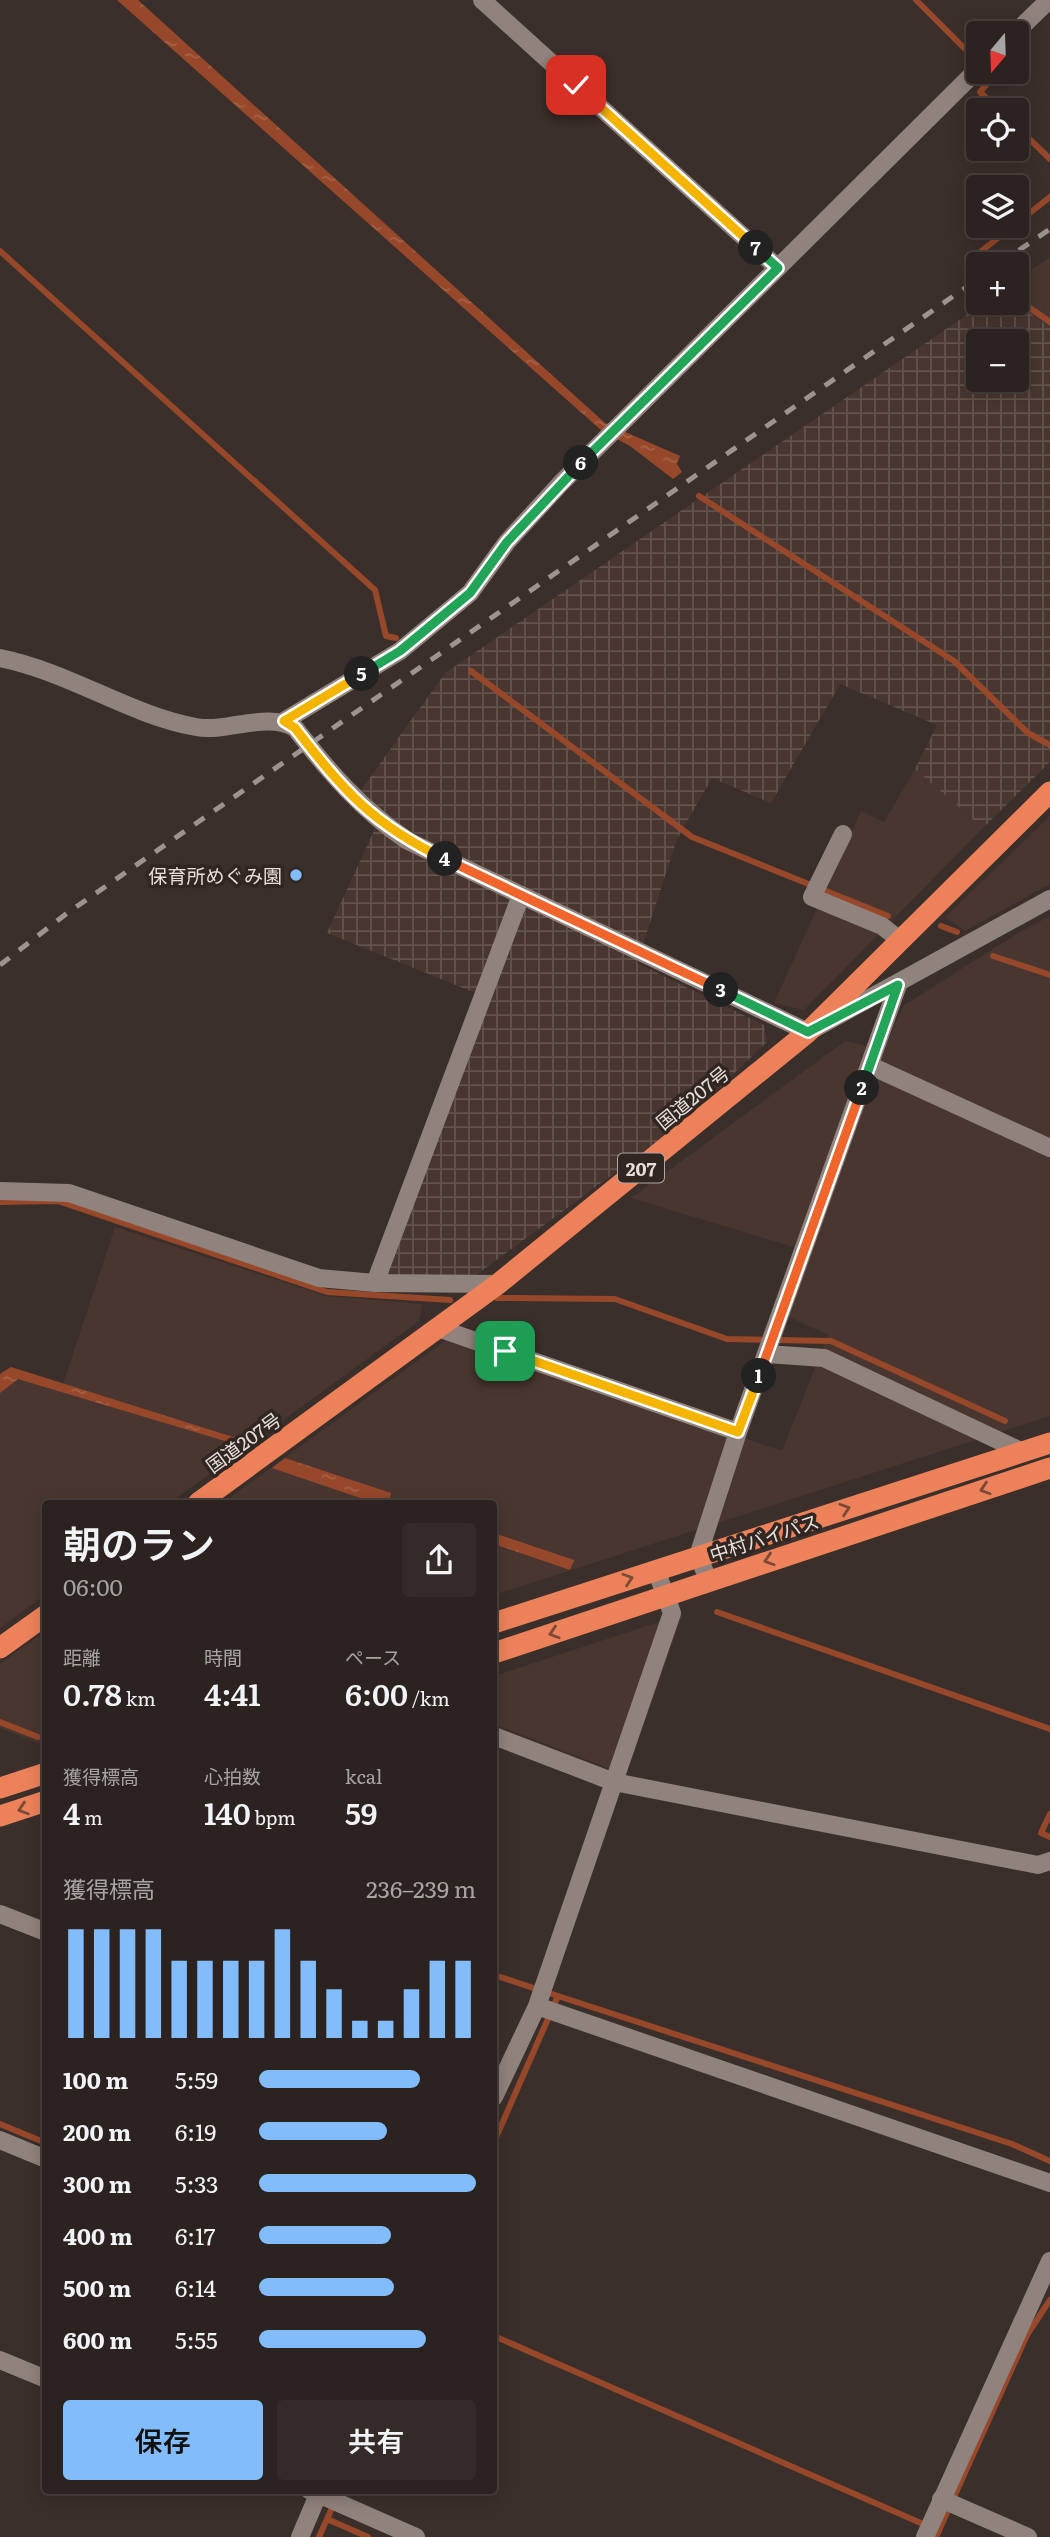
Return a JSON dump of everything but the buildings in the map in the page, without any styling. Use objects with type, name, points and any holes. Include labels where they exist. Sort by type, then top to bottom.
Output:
[{"type":"highway","name":"国道207号","points":[[202,1500],[498,1284],[808,1032],[1050,792]]},
{"type":"highway","name":"中村バイパス","points":[[497,1622],[1050,1443]]},
{"type":"highway","name":"中村バイパス","points":[[497,1652],[709,1579],[1050,1468]]},
{"type":"highway","points":[[0,1648],[42,1618]]},
{"type":"highway","points":[[1,1787],[42,1774]]},
{"type":"highway","points":[[0,1816],[42,1802]]},
{"type":"street","points":[[482,0],[778,268]]},
{"type":"street","points":[[1027,21],[1049,0]]},
{"type":"street","points":[[0,658],[71,679],[173,723],[210,730],[284,721],[400,651],[470,593],[507,542],[606,439],[966,82]]},
{"type":"street","points":[[284,721],[295,728],[344,789],[378,821],[408,841],[808,1032],[898,985],[1050,899]]},
{"type":"street","points":[[843,834],[812,897],[882,926],[901,940]]},
{"type":"street","points":[[375,1283],[521,895]]},
{"type":"street","points":[[709,1579],[698,1556],[738,1432],[898,985]]},
{"type":"street","points":[[871,1066],[1050,1148]]},
{"type":"street","points":[[0,1191],[69,1194],[319,1278],[375,1283],[498,1284]]},
{"type":"street","points":[[438,1328],[738,1432]]},
{"type":"street","points":[[771,1344],[824,1357],[1023,1452]]},
{"type":"street","points":[[497,2090],[537,2006],[671,1613],[667,1595],[656,1570]]},
{"type":"street","points":[[497,1737],[614,1782],[1038,1865],[1050,1861]]},
{"type":"street","points":[[0,1914],[42,1930]]},
{"type":"street","points":[[537,2006],[1050,2183]]},
{"type":"street","points":[[0,2140],[42,2157]]},
{"type":"street","points":[[928,2530],[950,2503],[1050,2261]]},
{"type":"street","points":[[0,2360],[42,2377]]},
{"type":"street","points":[[300,2537],[315,2494]]},
{"type":"street","points":[[320,2494],[416,2537]]},
{"type":"street","points":[[950,2503],[1028,2537]]},
{"type":"shaded area","points":[[1050,257],[1050,327],[1029,313],[1029,272]]},
{"type":"shaded area","points":[[1029,313],[1050,327],[1050,762],[983,828],[915,769],[937,725],[840,684],[771,803],[712,778],[677,839],[637,963],[764,1025],[767,1042],[680,1125],[472,1278],[372,1279],[478,994],[327,933],[383,811],[361,790],[445,673],[967,315],[1029,315]]},
{"type":"shaded area","points":[[915,769],[983,828],[804,1010],[774,1003],[861,811],[884,822]]},
{"type":"shaded area","points":[[1050,816],[1050,884],[965,931],[945,917]]},
{"type":"shaded area","points":[[1050,916],[1050,1416],[497,1594],[497,1500],[227,1500],[450,1337],[782,1451],[828,1335],[774,1310],[797,1248],[631,1198],[845,1041],[884,1050],[903,1006],[1018,933]]},
{"type":"shaded area","points":[[115,1227],[326,1296],[422,1304],[419,1321],[174,1500],[42,1500],[42,1597],[0,1628],[0,1390],[17,1372],[62,1387]]},
{"type":"shaded area","points":[[683,1614],[626,1775],[497,1725],[497,1675]]},
{"type":"shaded area","points":[[42,1633],[42,1741],[38,1743],[0,1728],[0,1664]]},
{"type":"water","points":[[117,0],[138,0],[605,423],[680,456],[677,464],[682,472],[673,479],[630,446],[602,431]]},
{"type":"water","points":[[11,1367],[252,1443],[245,1447],[18,1379],[0,1393],[0,1374]]},
{"type":"water","points":[[285,1458],[391,1493],[390,1498],[396,1500],[366,1500],[272,1468]]},
{"type":"water","points":[[497,1534],[574,1560],[570,1570],[497,1545]]},
{"type":"waterway","points":[[916,0],[966,50]]},
{"type":"waterway","points":[[986,98],[980,92],[987,84]]},
{"type":"waterway","points":[[1029,139],[1050,159]]},
{"type":"waterway","points":[[1029,214],[1050,197]]},
{"type":"waterway","points":[[980,252],[998,238]]},
{"type":"waterway","points":[[0,251],[375,590],[386,636],[396,638]]},
{"type":"waterway","points":[[1029,307],[1050,322]]},
{"type":"waterway","points":[[699,496],[954,661],[1028,733],[1050,745]]},
{"type":"waterway","points":[[471,671],[692,837],[888,916]]},
{"type":"waterway","points":[[941,926],[957,932]]},
{"type":"waterway","points":[[993,956],[1050,975]]},
{"type":"waterway","points":[[0,1202],[58,1201],[327,1292],[450,1300]]},
{"type":"waterway","points":[[497,1298],[615,1299],[727,1339],[831,1341],[1005,1421]]},
{"type":"waterway","points":[[717,1612],[1050,1729]]},
{"type":"waterway","points":[[0,1722],[38,1737]]},
{"type":"waterway","points":[[1050,1814],[1041,1833],[1050,1837]]},
{"type":"waterway","points":[[497,1976],[558,1996]]},
{"type":"waterway","points":[[497,2135],[558,1996],[1012,2144],[1050,2161]]},
{"type":"waterway","points":[[0,2124],[42,2141]]},
{"type":"waterway","points":[[936,2537],[1027,2335],[1050,2300]]},
{"type":"waterway","points":[[497,2337],[939,2531]]},
{"type":"waterway","points":[[319,2537],[338,2494]]},
{"type":"waterway","points":[[327,2519],[368,2537]]},
{"type":"railway","points":[[1016,252],[1050,229]]},
{"type":"railway","points":[[0,965],[66,914],[966,287]]},
{"type":"place","name":"保育所めぐみ園","points":[[296,875]]},
{"type":"route","points":[[505,1351],[738,1432],[898,985],[808,1032],[408,841],[378,821],[344,789],[295,728],[284,721],[400,651],[470,593],[507,542],[561,483],[778,268],[576,85]]}]
